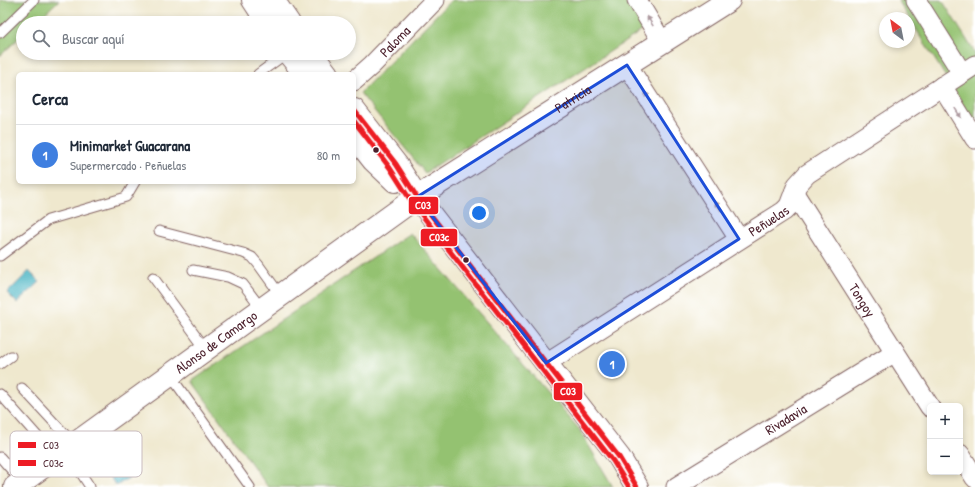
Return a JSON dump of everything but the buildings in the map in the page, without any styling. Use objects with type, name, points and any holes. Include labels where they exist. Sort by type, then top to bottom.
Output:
[{"type":"street","points":[[253,0],[263,16]]},
{"type":"street","points":[[273,0],[284,16]]},
{"type":"street","name":"Paloma","points":[[356,79],[372,65],[435,0]]},
{"type":"street","points":[[637,0],[662,42]]},
{"type":"street","name":"Patricia","points":[[417,197],[729,0]]},
{"type":"street","points":[[916,0],[969,69]]},
{"type":"street","points":[[294,60],[303,72]]},
{"type":"street","points":[[316,60],[325,72]]},
{"type":"street","points":[[627,64],[739,239]]},
{"type":"street","name":"Peñuelas","points":[[546,363],[784,211],[789,206],[797,185],[802,178],[812,170],[969,69]]},
{"type":"street","points":[[942,86],[975,139]]},
{"type":"street","points":[[356,113],[396,164],[417,197],[619,457],[637,487]]},
{"type":"street","points":[[356,138],[382,169],[417,197]]},
{"type":"street","name":"Tongoy","points":[[794,194],[927,403]]},
{"type":"street","name":"Alonso de Camargo","points":[[92,431],[417,197]]},
{"type":"street","name":"Rivadavia","points":[[676,487],[895,352]]},
{"type":"street","points":[[963,459],[975,478]]},
{"type":"street","name":"Alonso de Camargo","points":[[18,484],[28,477]]},
{"type":"lane","points":[[17,16],[34,0]]},
{"type":"lane","points":[[0,32],[16,17]]},
{"type":"lane","points":[[261,72],[278,60]]},
{"type":"lane","points":[[0,256],[48,220],[126,198],[134,184]]},
{"type":"lane","points":[[159,231],[243,253],[252,257],[281,296]]},
{"type":"lane","points":[[193,270],[228,277],[243,284],[262,309]]},
{"type":"lane","points":[[153,278],[206,349]]},
{"type":"lane","points":[[0,364],[11,356]]},
{"type":"lane","points":[[170,375],[250,487]]},
{"type":"lane","points":[[22,388],[52,431]]},
{"type":"lane","points":[[0,394],[43,431]]},
{"type":"lane","points":[[0,457],[10,472]]},
{"type":"lane","points":[[83,477],[90,487]]},
{"type":"highlighted area","points":[[627,65],[739,239],[546,363],[417,197]]},
{"type":"green space","points":[[0,0],[59,0],[42,16],[16,16],[16,41],[0,56]]},
{"type":"green space","points":[[451,0],[628,0],[646,28],[425,173],[360,93]]},
{"type":"green space","points":[[898,0],[942,0],[975,53],[975,124],[915,27],[915,12],[905,12]]},
{"type":"green space","points":[[410,233],[579,429],[613,487],[268,487],[192,381]]},
{"type":"water","points":[[29,271],[40,282],[17,303],[7,293]]},
{"type":"water","points":[[110,477],[130,477],[116,486]]},
{"type":"transit line","name":"C03","points":[[356,113],[396,164],[417,197],[619,457],[637,487]]},
{"type":"transit line","name":"C03c","points":[[356,124],[390,168],[411,201],[613,461],[629,487]]},
{"type":"place","name":"Minimarket Guacarana","points":[[612,364]]}]
